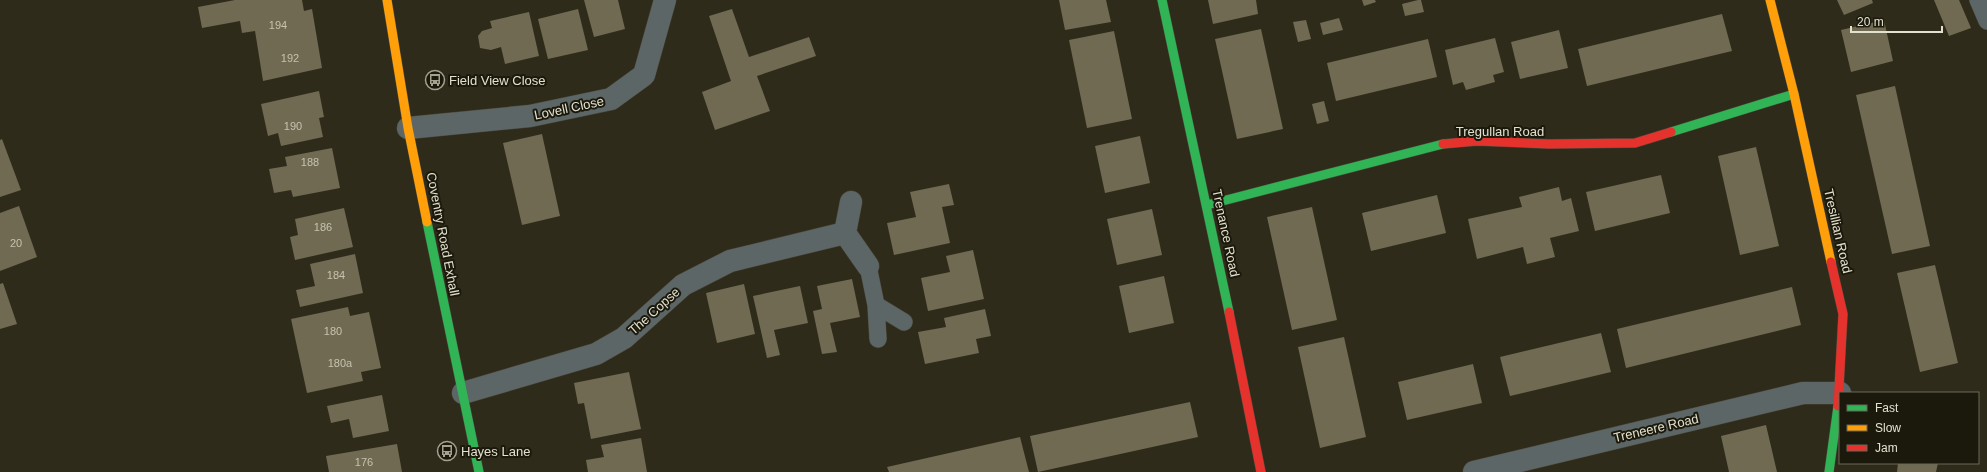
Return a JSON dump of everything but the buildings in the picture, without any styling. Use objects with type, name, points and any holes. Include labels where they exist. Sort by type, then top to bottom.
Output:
[{"type":"street","name":"Coventry Road Exhall","points":[[387,0],[408,128],[479,472]]},
{"type":"street","name":"Lovell Close","points":[[408,128],[530,116],[611,99],[644,75],[665,0]]},
{"type":"street","name":"Trenance Road","points":[[1162,0],[1207,205],[1260,472]]},
{"type":"street","name":"Tresillian Road","points":[[1770,0],[1794,94],[1843,314],[1840,392]]},
{"type":"street","name":"Tregullan Road","points":[[1207,205],[1435,145],[1477,141],[1549,144],[1635,143],[1794,94]]},
{"type":"street","points":[[851,202],[845,233],[868,266]]},
{"type":"street","name":"The Copse","points":[[463,392],[596,354],[624,338],[683,285],[730,262],[845,233]]},
{"type":"street","name":"Treneere Road","points":[[1474,472],[1803,393],[1839,393]]},
{"type":"street","name":"Tresillian Road","points":[[1829,472],[1839,400]]},
{"type":"lane","points":[[1978,0],[1987,21]]},
{"type":"lane","points":[[868,266],[876,305],[878,339]]},
{"type":"lane","points":[[876,305],[904,322]]},
{"type":"traffic: fast","points":[[1162,0],[1229,312]]},
{"type":"traffic: fast","points":[[1671,132],[1794,94]]},
{"type":"traffic: fast","points":[[1207,205],[1443,144]]},
{"type":"traffic: fast","points":[[427,222],[479,472]]},
{"type":"traffic: fast","points":[[1829,472],[1838,406]]},
{"type":"traffic: slow","points":[[387,0],[408,128],[427,222]]},
{"type":"traffic: slow","points":[[1770,0],[1794,94],[1831,262]]},
{"type":"traffic: jam","points":[[1443,144],[1477,141],[1549,144],[1635,143],[1671,132]]},
{"type":"traffic: jam","points":[[1831,262],[1843,314],[1838,406]]},
{"type":"traffic: jam","points":[[1229,312],[1261,472]]},
{"type":"place","name":"Field View Close","points":[[435,80]]},
{"type":"place","name":"Hayes Lane","points":[[447,451]]}]
